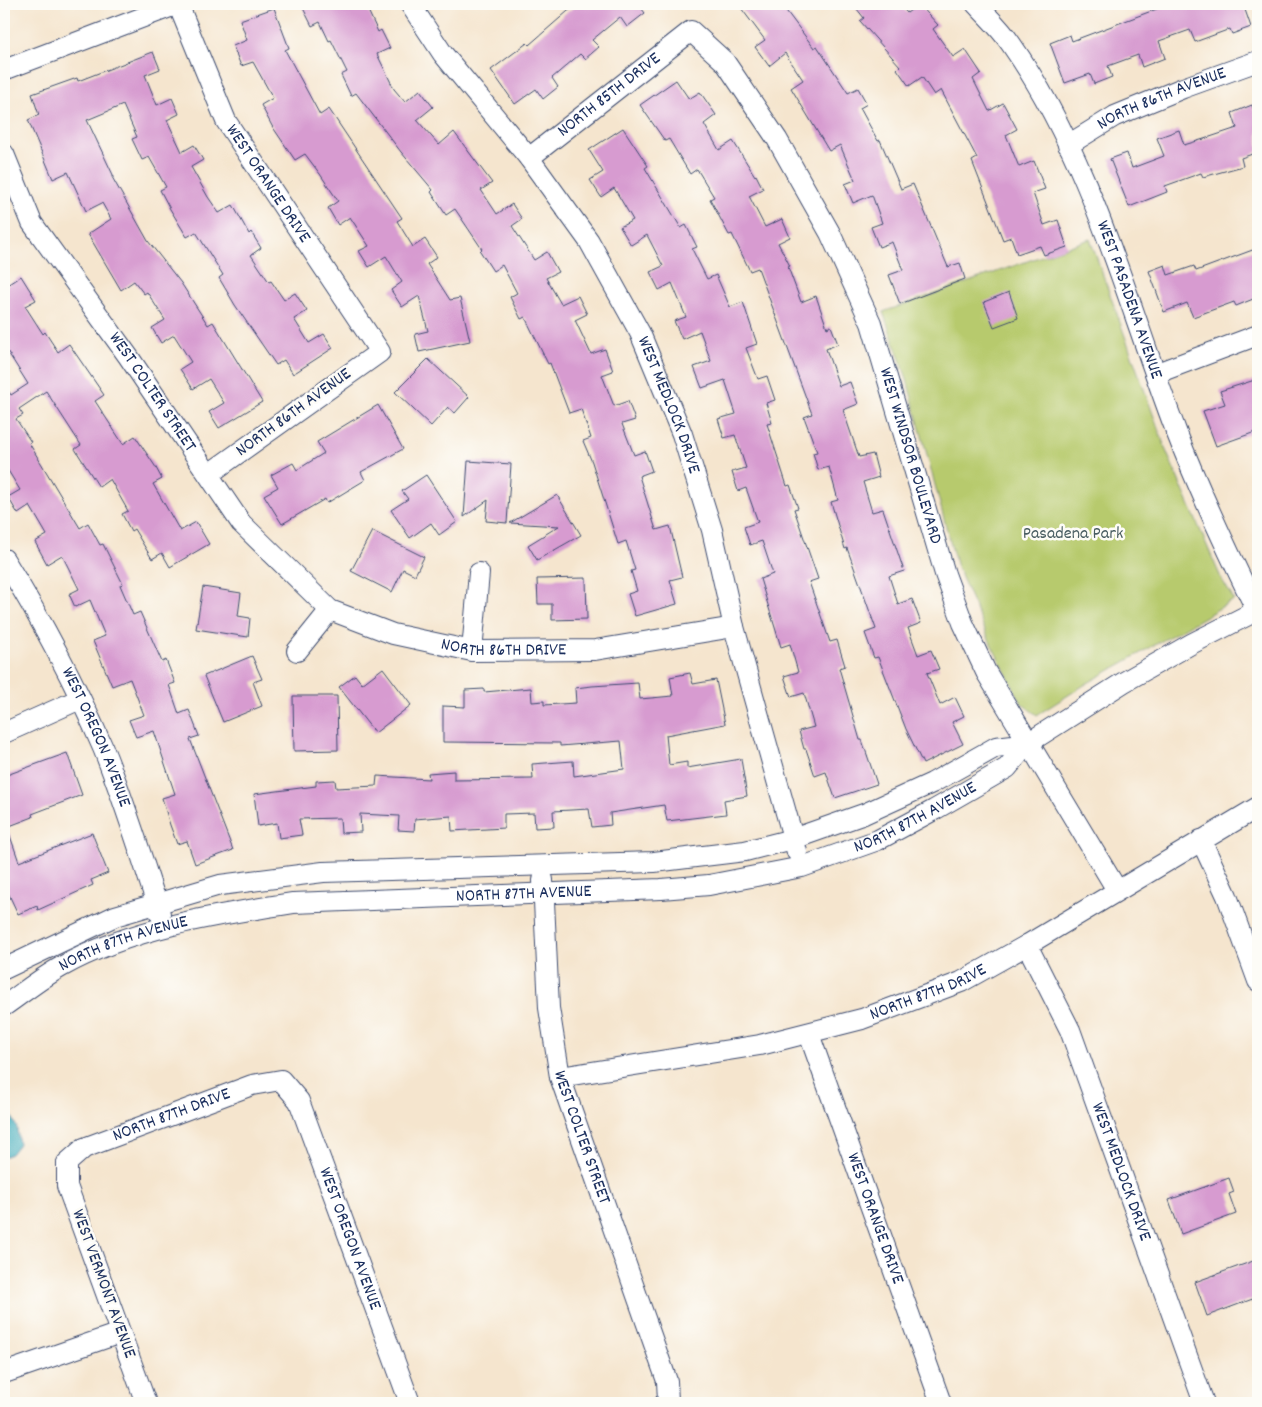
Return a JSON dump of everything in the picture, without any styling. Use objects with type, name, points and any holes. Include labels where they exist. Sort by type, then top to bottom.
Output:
[{"type":"street","points":[[4,70],[178,4]]},
{"type":"street","name":"WEST ORANGE DRIVE","points":[[178,4],[226,121],[380,352]]},
{"type":"street","name":"WEST MEDLOCK DRIVE","points":[[410,4],[443,54],[529,158],[589,241],[640,333],[682,434],[712,530],[734,627],[802,867]]},
{"type":"street","name":"WEST PASADENA AVENUE","points":[[976,4],[1015,50],[1044,95],[1068,145],[1096,206],[1176,431],[1200,489],[1258,610]]},
{"type":"street","name":"NORTH 85TH DRIVE","points":[[529,158],[691,31]]},
{"type":"street","name":"WEST WINDSOR BOULEVARD","points":[[691,31],[726,62],[777,139],[830,233],[871,322],[945,574],[963,623],[986,672],[1118,890]]},
{"type":"street","name":"NORTH 86TH AVENUE","points":[[1068,145],[1115,116],[1183,88],[1258,61]]},
{"type":"street","name":"WEST COLTER STREET","points":[[4,154],[32,222],[242,523],[330,610]]},
{"type":"street","points":[[1156,372],[1258,335]]},
{"type":"street","name":"NORTH 86TH AVENUE","points":[[209,474],[380,352]]},
{"type":"street","name":"WEST OREGON AVENUE","points":[[4,559],[29,599],[80,699],[120,794],[164,928]]},
{"type":"street","points":[[472,651],[479,574]]},
{"type":"street","points":[[297,651],[330,610]]},
{"type":"street","name":"NORTH 86TH DRIVE","points":[[330,610],[393,634],[472,651],[595,650],[734,627]]},
{"type":"street","name":"NORTH 87TH AVENUE","points":[[4,1006],[69,963],[103,947],[164,928],[293,903],[709,886],[802,867],[878,840],[934,810],[1007,768],[1028,743],[1124,682],[1191,644],[1258,610]]},
{"type":"street","points":[[4,733],[80,699]]},
{"type":"street","name":"NORTH 87TH AVENUE","points":[[4,970],[82,930],[115,916],[220,885],[323,872],[654,862],[702,858],[745,851],[793,839],[864,814],[932,783],[996,747],[1028,743]]},
{"type":"street","name":"NORTH 87TH DRIVE","points":[[560,1077],[760,1045],[809,1034],[862,1020],[961,982],[1027,945],[1258,807]]},
{"type":"street","points":[[1201,840],[1226,896],[1258,981]]},
{"type":"street","name":"WEST COLTER STREET","points":[[542,865],[549,1008],[560,1077],[667,1381],[666,1402]]},
{"type":"street","name":"WEST MEDLOCK DRIVE","points":[[1027,945],[1070,1030],[1204,1403]]},
{"type":"street","name":"WEST ORANGE DRIVE","points":[[809,1034],[941,1403]]},
{"type":"street","name":"WEST OREGON AVENUE","points":[[282,1080],[300,1101],[410,1403]]},
{"type":"street","name":"NORTH 87TH DRIVE","points":[[67,1163],[84,1148],[252,1085],[282,1080]]},
{"type":"street","name":"WEST VERMONT AVENUE","points":[[67,1163],[67,1186],[146,1403]]},
{"type":"street","points":[[4,1373],[120,1332]]},
{"type":"green space","name":"Pasadena Park","points":[[1090,239],[1167,453],[1221,578],[1234,600],[1086,684],[1037,715],[1022,704],[991,644],[956,564],[906,376],[883,312]]},
{"type":"water","points":[[4,1097],[17,1128],[19,1144],[11,1154],[4,1157]]},
{"type":"water","points":[[765,1397],[786,1402],[787,1403],[752,1403]]},
{"type":"building","points":[[301,4],[365,4],[378,32],[381,30],[390,48],[377,54],[394,89],[405,102],[420,90],[433,107],[417,120],[439,145],[454,132],[492,183],[481,190],[497,214],[512,204],[522,219],[512,226],[534,260],[547,252],[558,272],[546,278],[561,304],[578,296],[587,314],[575,320],[591,354],[605,349],[613,371],[602,375],[614,406],[628,401],[635,420],[622,424],[634,455],[645,451],[652,471],[639,476],[656,530],[670,526],[682,577],[670,580],[677,604],[635,616],[628,594],[637,591],[631,571],[635,570],[626,541],[618,544],[592,462],[583,441],[591,438],[581,409],[569,413],[550,363],[548,364],[525,317],[521,319],[510,297],[517,293],[502,265],[493,271],[480,251],[482,249],[455,209],[446,215],[431,192],[433,190],[356,93],[351,96],[341,75],[347,72],[331,40],[329,41],[320,22],[312,26]]},
{"type":"building","points":[[580,4],[638,4],[645,13],[627,27],[620,17],[592,40],[599,47],[585,59],[580,54],[552,78],[558,87],[543,99],[536,89],[515,104],[491,70],[527,43],[529,45],[568,11]]},
{"type":"building","points":[[738,4],[781,4],[814,48],[817,46],[848,93],[858,88],[867,104],[860,108],[878,141],[880,140],[901,189],[913,184],[948,267],[960,263],[965,279],[900,304],[889,275],[903,270],[892,242],[879,247],[871,227],[882,223],[872,195],[853,203],[845,184],[855,180],[840,145],[829,151],[791,88],[803,80],[785,53],[769,66],[755,47],[765,40]]},
{"type":"building","points":[[853,4],[899,4],[907,13],[919,4],[938,25],[933,29],[953,57],[965,49],[981,73],[973,79],[989,111],[1003,103],[1017,129],[1006,135],[1019,167],[1034,161],[1045,189],[1033,193],[1044,225],[1058,220],[1067,247],[1044,255],[1040,246],[1017,254],[1011,237],[1003,240],[972,161],[977,158],[941,90],[934,95],[922,77],[909,86],[897,69],[900,66],[860,21],[864,18]]},
{"type":"building","points":[[1161,4],[1205,4],[1207,9],[1222,4],[1243,4],[1251,27],[1232,34],[1230,29],[1195,42],[1190,30],[1159,41],[1165,58],[1142,67],[1138,55],[1108,66],[1112,77],[1094,84],[1090,74],[1065,83],[1050,43],[1070,35],[1072,41],[1162,7]]},
{"type":"building","points":[[274,8],[289,48],[285,50],[320,115],[329,109],[402,218],[397,221],[413,247],[425,239],[437,257],[427,264],[450,300],[460,298],[470,341],[419,352],[415,334],[428,331],[419,296],[402,307],[391,290],[402,282],[386,256],[369,267],[359,251],[369,246],[350,217],[338,225],[328,208],[338,201],[320,174],[305,154],[295,160],[272,126],[261,105],[273,98],[253,62],[241,66],[233,46],[247,40],[240,20]]},
{"type":"building","points":[[153,52],[160,69],[145,75],[157,105],[172,98],[179,114],[167,120],[182,152],[194,145],[203,160],[191,167],[208,197],[219,213],[233,205],[249,234],[251,232],[261,248],[251,255],[269,282],[271,281],[284,300],[295,293],[307,311],[294,319],[309,343],[324,334],[333,348],[293,374],[284,360],[276,365],[235,305],[219,278],[223,275],[196,232],[187,237],[170,209],[160,190],[166,187],[149,157],[142,160],[132,139],[137,137],[123,105],[87,120],[114,177],[112,177],[148,241],[181,283],[208,325],[213,322],[262,402],[219,428],[209,412],[224,403],[209,379],[193,389],[180,369],[191,362],[174,335],[161,343],[152,328],[165,320],[147,292],[144,294],[134,281],[121,290],[88,234],[111,219],[102,203],[86,211],[68,172],[53,179],[28,120],[39,115],[32,94],[77,78],[78,81]]},
{"type":"building","points":[[676,80],[689,99],[700,92],[716,115],[704,124],[719,150],[733,141],[756,175],[763,189],[749,196],[765,227],[782,219],[790,237],[778,243],[790,266],[788,267],[801,302],[816,296],[827,328],[831,326],[838,344],[826,349],[839,386],[850,382],[858,404],[843,410],[859,457],[873,454],[879,477],[863,482],[872,512],[883,509],[904,571],[889,576],[898,604],[912,599],[921,623],[908,628],[918,655],[931,650],[939,669],[927,673],[940,705],[955,697],[964,716],[952,722],[963,744],[923,764],[906,729],[878,657],[874,658],[865,633],[876,629],[847,548],[845,549],[831,502],[838,500],[829,467],[818,470],[813,453],[817,452],[804,417],[812,414],[758,268],[750,271],[732,234],[729,235],[710,199],[714,197],[697,169],[690,174],[669,139],[665,141],[640,105]]},
{"type":"building","points":[[1252,105],[1258,122],[1258,152],[1241,158],[1243,166],[1203,177],[1201,173],[1165,186],[1167,192],[1129,207],[1110,159],[1127,153],[1132,168],[1164,156],[1157,138],[1179,130],[1184,145],[1237,128],[1232,113]]},
{"type":"building","points":[[623,128],[648,166],[645,168],[681,228],[686,225],[697,247],[692,249],[707,279],[716,275],[730,307],[743,302],[757,344],[746,348],[758,379],[767,376],[775,400],[766,403],[772,423],[767,424],[787,486],[790,485],[798,508],[794,509],[818,579],[809,582],[830,642],[837,640],[845,666],[839,668],[860,740],[862,740],[877,784],[835,798],[826,772],[815,776],[806,749],[804,749],[799,731],[814,727],[804,693],[791,697],[784,676],[798,672],[790,644],[781,647],[760,579],[773,574],[762,541],[750,545],[744,527],[758,522],[746,488],[738,491],[732,472],[746,468],[735,435],[724,438],[718,419],[736,414],[725,380],[702,388],[694,367],[711,361],[700,331],[682,339],[674,321],[686,317],[672,283],[659,290],[650,272],[663,266],[647,235],[631,245],[620,227],[633,220],[614,188],[601,197],[590,180],[603,172],[589,150]]},
{"type":"building","points":[[1258,248],[1258,297],[1236,306],[1234,302],[1193,317],[1187,303],[1164,312],[1149,271],[1165,265],[1168,275],[1194,266],[1196,271]]},
{"type":"building","points":[[21,276],[36,300],[25,306],[43,334],[45,332],[58,352],[69,344],[104,395],[95,401],[123,444],[135,436],[155,466],[162,479],[153,484],[180,531],[196,522],[209,544],[170,567],[162,553],[152,559],[134,529],[131,531],[122,514],[128,511],[110,479],[99,487],[75,449],[81,445],[46,391],[19,409],[23,415],[16,419],[31,442],[29,443],[80,528],[88,523],[100,545],[103,544],[123,584],[120,585],[133,615],[140,612],[162,662],[166,660],[175,683],[169,685],[179,714],[189,710],[199,736],[190,739],[233,850],[195,864],[187,841],[177,844],[170,825],[162,798],[175,794],[154,731],[136,737],[129,720],[144,715],[130,679],[112,686],[93,641],[105,636],[90,600],[75,607],[69,594],[79,589],[62,555],[47,564],[35,542],[47,535],[30,506],[18,514],[8,497],[20,490],[4,464],[4,384],[11,395],[28,384],[4,346],[4,287]]},
{"type":"building","points":[[1009,292],[1018,318],[994,327],[984,302]]},
{"type":"building","points":[[428,359],[469,397],[455,413],[448,407],[431,426],[395,392]]},
{"type":"building","points":[[1258,379],[1258,431],[1216,446],[1203,411],[1225,404],[1220,391]]},
{"type":"building","points":[[378,405],[403,449],[361,472],[365,480],[327,503],[325,499],[282,524],[264,495],[278,487],[271,475],[293,463],[297,470],[324,453],[317,442]]},
{"type":"building","points":[[468,461],[511,464],[507,523],[486,521],[488,500],[464,517]]},
{"type":"building","points":[[426,475],[457,522],[439,535],[431,523],[410,538],[391,510],[408,499],[402,491]]},
{"type":"building","points":[[557,495],[581,535],[537,560],[528,545],[559,526],[510,523]]},
{"type":"building","points":[[372,531],[424,557],[415,575],[403,569],[392,592],[351,571]]},
{"type":"building","points":[[586,578],[587,619],[552,620],[552,604],[538,604],[537,579]]},
{"type":"building","points":[[203,587],[241,593],[238,616],[250,618],[248,637],[196,629]]},
{"type":"building","points":[[252,656],[262,679],[253,682],[262,706],[223,722],[204,676]]},
{"type":"building","points":[[383,668],[411,705],[375,733],[339,687],[355,675],[362,684]]},
{"type":"building","points":[[690,673],[693,684],[716,680],[725,724],[666,735],[669,765],[687,762],[687,768],[741,759],[747,796],[724,800],[726,814],[667,821],[664,805],[610,813],[611,825],[592,827],[589,809],[553,811],[554,827],[535,828],[534,813],[504,814],[504,828],[452,831],[451,816],[415,819],[414,831],[398,830],[399,816],[360,814],[361,832],[341,833],[340,818],[299,819],[302,835],[279,838],[277,823],[258,826],[254,794],[316,786],[316,781],[335,780],[336,788],[376,786],[377,776],[429,779],[428,773],[454,771],[454,780],[533,779],[532,764],[573,761],[574,776],[624,769],[621,741],[560,746],[560,743],[443,742],[443,706],[465,707],[465,690],[484,689],[484,692],[531,688],[532,702],[544,701],[544,705],[576,703],[575,688],[592,686],[638,683],[640,699],[673,696],[670,677]]},
{"type":"building","points":[[293,696],[337,696],[338,750],[294,751]]},
{"type":"building","points":[[67,753],[82,795],[32,814],[33,817],[7,827],[19,862],[92,833],[108,873],[91,880],[93,885],[38,910],[37,906],[18,914],[4,884],[4,776]]},
{"type":"building","points":[[1229,1178],[1234,1192],[1229,1194],[1236,1214],[1181,1234],[1169,1200]]},
{"type":"building","points":[[1256,1260],[1258,1268],[1258,1297],[1207,1316],[1195,1282]]}]
